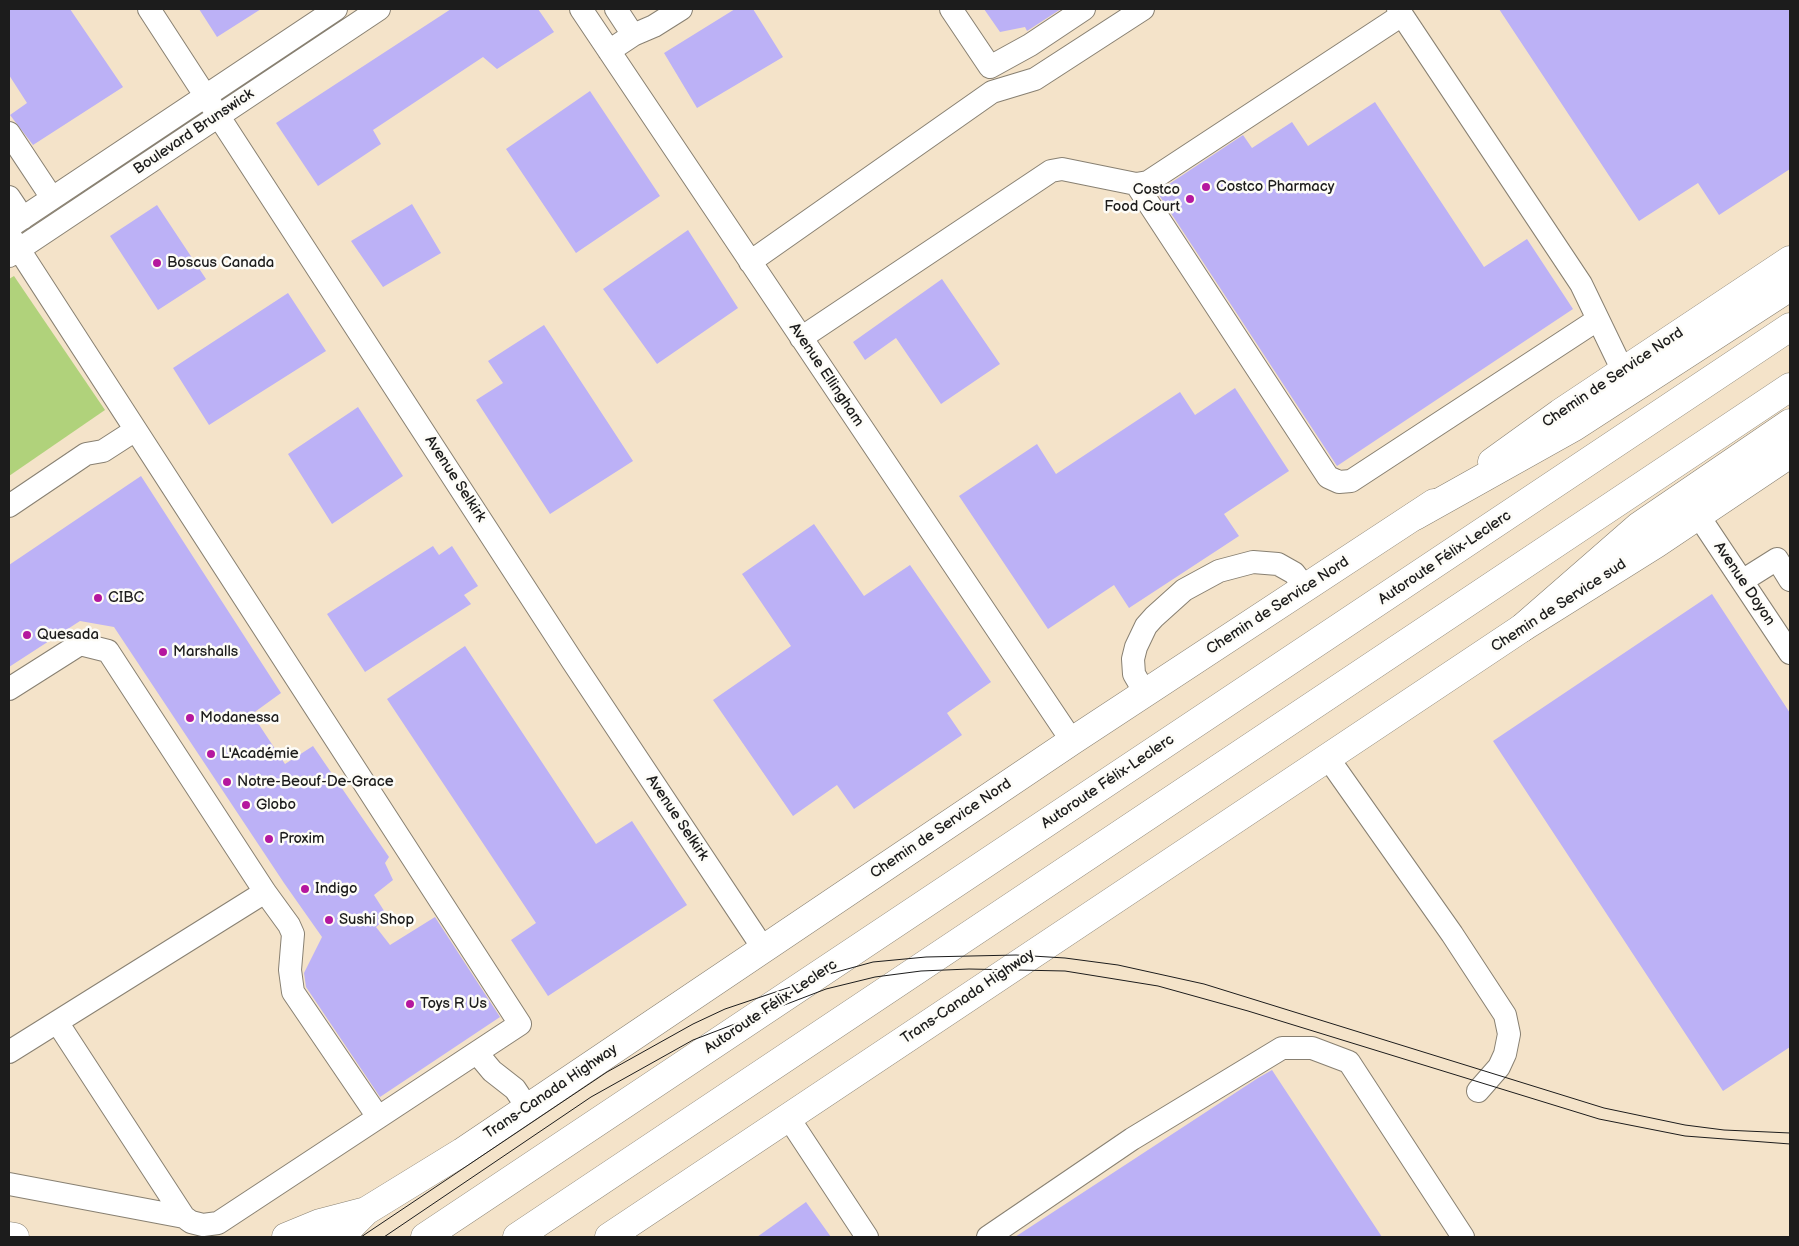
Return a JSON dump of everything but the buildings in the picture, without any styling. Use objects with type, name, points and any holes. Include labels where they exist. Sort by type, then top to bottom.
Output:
[{"type":"main road","name":"Chemin de Service Nord","points":[[763,948],[1072,741],[1415,516],[1623,371],[1790,260]]},
{"type":"main road","points":[[1415,516],[1574,427],[1790,287]]},
{"type":"main road","name":"Autoroute Félix-Leclerc","points":[[425,1237],[1790,327]]},
{"type":"main road","points":[[517,1237],[1790,387]]},
{"type":"main road","points":[[1522,628],[1639,526],[1790,423]]},
{"type":"main road","name":"Chemin de Service sud","points":[[1328,758],[1522,628],[1790,454]]},
{"type":"main road","name":"Trans-Canada Highway","points":[[609,1237],[1328,758]]},
{"type":"main road","name":"Trans-Canada Highway","points":[[340,1237],[366,1210],[462,1152],[763,948]]},
{"type":"main road","points":[[286,1237],[320,1223],[366,1210]]},
{"type":"main road","points":[[9,1236],[15,1237]]},
{"type":"street","name":"Avenue Selkirk","points":[[149,9],[573,662],[763,948]]},
{"type":"street","name":"Boulevard Brunswick","points":[[13,237],[52,198],[336,9]]},
{"type":"street","name":"Boulevard Brunswick","points":[[13,237],[219,116],[379,9]]},
{"type":"street","name":"Avenue Ellingham","points":[[581,9],[1072,741]]},
{"type":"street","points":[[616,9],[633,35]]},
{"type":"street","points":[[609,51],[633,35],[654,26],[680,9]]},
{"type":"street","points":[[952,9],[990,67],[1030,45],[1084,9]]},
{"type":"street","points":[[750,262],[992,92],[1035,79],[1142,9]]},
{"type":"street","points":[[801,338],[1051,171],[1062,169],[1136,184],[1148,182],[1400,12],[1581,284],[1623,371]]},
{"type":"street","points":[[9,133],[52,198]]},
{"type":"street","points":[[1136,184],[1328,477],[1339,482],[1351,481],[1597,320]]},
{"type":"street","points":[[9,197],[13,237],[134,431],[520,1024],[218,1223],[202,1225],[191,1222],[184,1217],[57,1022]]},
{"type":"street","points":[[9,506],[86,454],[103,452],[134,431]]},
{"type":"street","name":"Avenue Doyon","points":[[1698,515],[1790,653]]},
{"type":"street","points":[[1742,581],[1777,559],[1790,580]]},
{"type":"street","points":[[1145,693],[1134,674],[1133,659],[1136,647],[1146,626],[1184,590],[1219,571],[1253,562],[1278,564],[1294,573],[1306,587]]},
{"type":"street","points":[[9,689],[80,644],[108,651],[265,892],[289,925],[292,934],[290,970],[293,992],[378,1117]]},
{"type":"street","points":[[1328,758],[1452,934],[1505,1015],[1509,1034],[1505,1054],[1499,1067],[1478,1091]]},
{"type":"street","points":[[9,1052],[265,892]]},
{"type":"street","points":[[988,1237],[1132,1140],[1282,1048],[1312,1048],[1349,1062],[1463,1237]]},
{"type":"street","points":[[478,1053],[492,1071],[515,1089],[527,1107]]},
{"type":"street","points":[[788,1117],[867,1237]]},
{"type":"street","points":[[9,1184],[184,1217]]},
{"type":"green space","points":[[14,276],[105,410],[9,476],[9,279]]},
{"type":"tram line","points":[[361,1237],[607,1072],[693,1024],[725,1009],[829,974],[873,962],[926,957],[1016,955],[1065,958],[1118,965],[1204,984],[1604,1108],[1685,1125],[1724,1130],[1790,1133]]},
{"type":"tram line","points":[[384,1237],[591,1097],[693,1040],[826,989],[875,977],[921,971],[969,969],[1065,971],[1158,986],[1248,1011],[1599,1119],[1685,1136],[1790,1144]]},
{"type":"place","name":"Costco Pharmacy","points":[[1206,187]]},
{"type":"place","name":"Costco Food Court","points":[[1190,199]]},
{"type":"place","name":"Boscus Canada","points":[[157,263]]},
{"type":"place","name":"CIBC","points":[[98,598]]},
{"type":"place","name":"Quesada","points":[[27,635]]},
{"type":"place","name":"Marshalls","points":[[163,652]]},
{"type":"place","name":"Modanessa","points":[[190,718]]},
{"type":"place","name":"L'Académie","points":[[211,754]]},
{"type":"place","name":"Notre-Beouf-De-Grace","points":[[227,782]]},
{"type":"place","name":"Globo","points":[[246,805]]},
{"type":"place","name":"Proxim","points":[[269,839]]},
{"type":"place","name":"Indigo","points":[[305,889]]},
{"type":"place","name":"Sushi Shop","points":[[329,920]]},
{"type":"place","name":"Toys R Us","points":[[410,1004]]}]
